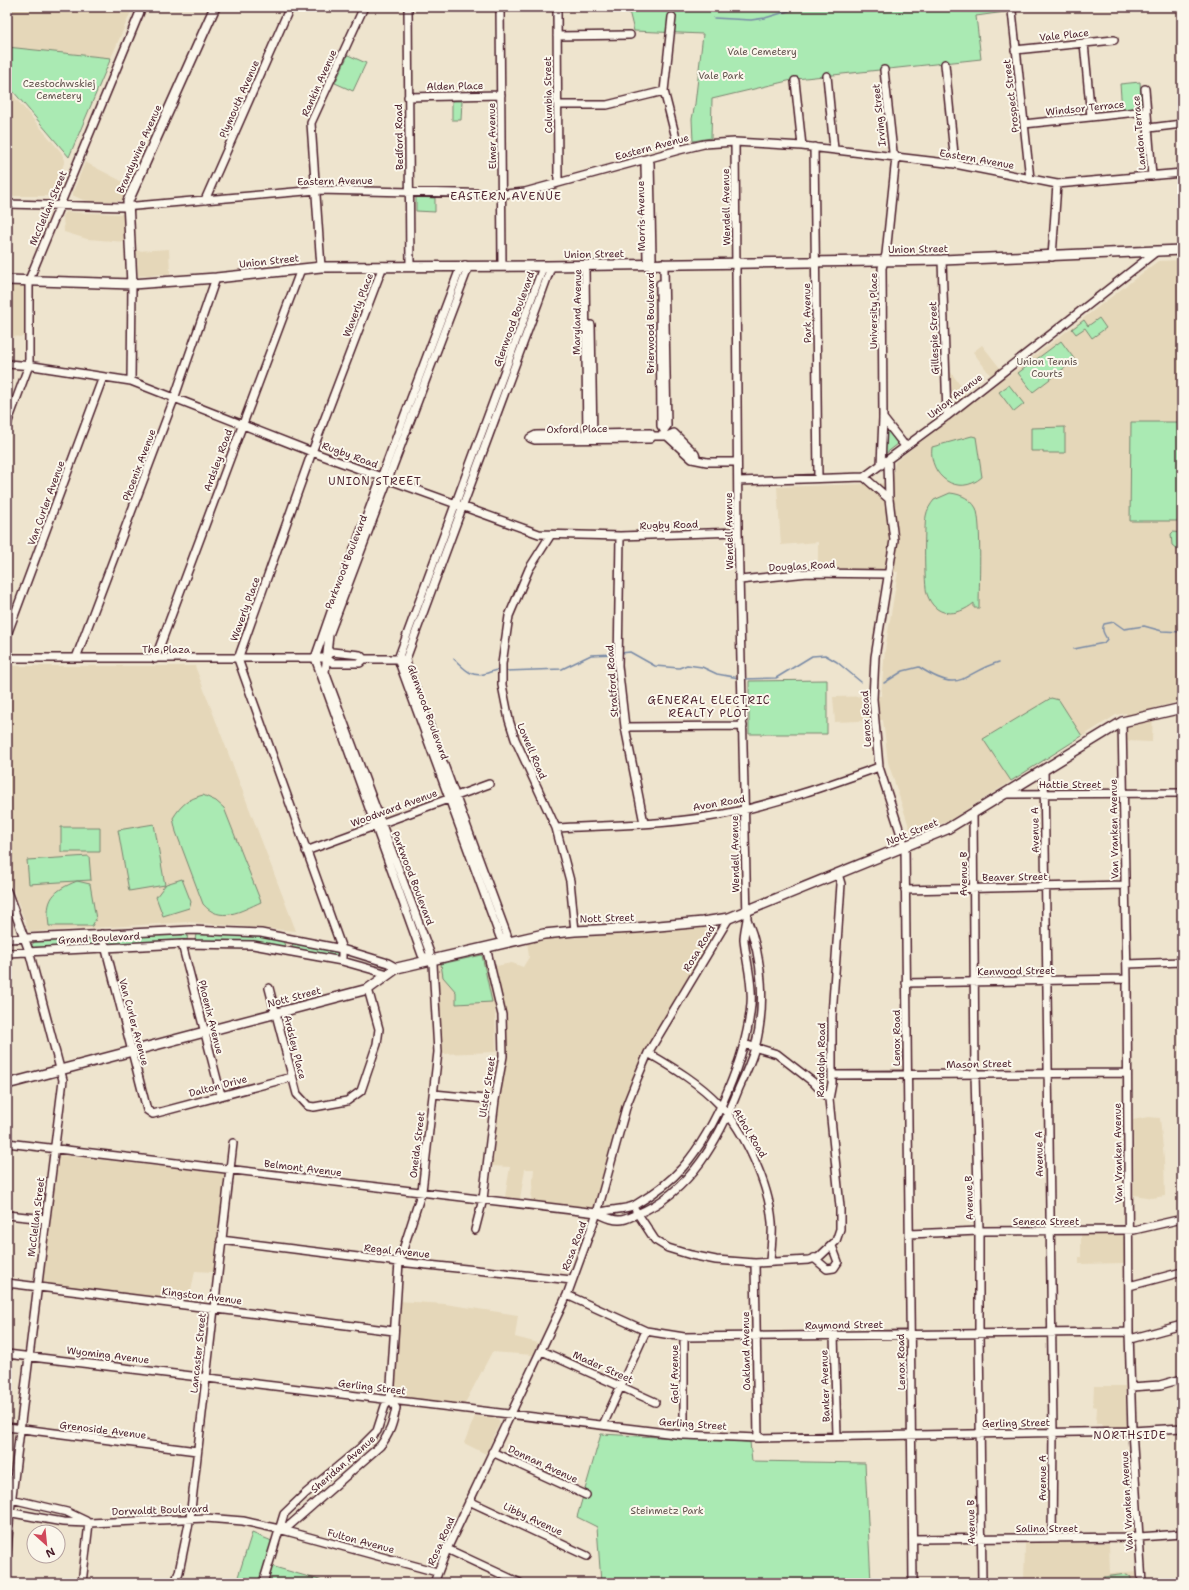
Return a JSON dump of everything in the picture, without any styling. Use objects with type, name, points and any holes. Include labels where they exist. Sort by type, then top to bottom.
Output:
[{"type":"main road","name":"Brandywine Avenue","points":[[132,284],[128,201],[215,7]]},
{"type":"main road","name":"Union Street","points":[[7,280],[132,284],[216,278],[321,267],[465,265],[547,266],[662,263],[942,260],[1052,257],[1182,250]]},
{"type":"main road","name":"Nott Street","points":[[7,1084],[368,989],[397,968],[506,942],[544,934],[703,922],[746,915],[838,874],[947,829],[1122,722],[1182,708]]},
{"type":"street","name":"McClellan Street","points":[[7,424],[29,365],[29,280],[58,206],[74,172],[142,7]]},
{"type":"street","name":"Plymouth Avenue","points":[[205,200],[290,7]]},
{"type":"street","name":"Rankin Avenue","points":[[321,267],[317,190],[311,123],[364,7]]},
{"type":"street","name":"Bedford Road","points":[[408,7],[410,266]]},
{"type":"street","name":"Elmer Avenue","points":[[500,7],[502,265]]},
{"type":"street","name":"Columbia Street","points":[[557,7],[558,183]]},
{"type":"street","name":"Prospect Street","points":[[1012,10],[1030,179]]},
{"type":"street","points":[[672,17],[664,91],[679,150]]},
{"type":"street","points":[[557,36],[630,35]]},
{"type":"street","name":"Vale Place","points":[[1016,50],[1114,40]]},
{"type":"street","points":[[1084,43],[1091,117]]},
{"type":"street","points":[[945,64],[954,164]]},
{"type":"street","name":"Irving Street","points":[[884,70],[893,152],[896,157]]},
{"type":"street","points":[[827,76],[834,150]]},
{"type":"street","points":[[795,81],[802,146]]},
{"type":"street","name":"Landon Terrace","points":[[1145,89],[1148,111],[1152,176]]},
{"type":"street","points":[[558,105],[607,105],[664,91]]},
{"type":"street","name":"Alden Place","points":[[408,97],[501,95]]},
{"type":"street","name":"Windsor Terrace","points":[[1024,124],[1148,111]]},
{"type":"street","points":[[1149,128],[1182,124]]},
{"type":"street","name":"Eastern Avenue","points":[[7,204],[128,207],[317,190],[502,193],[525,192],[704,144],[735,142],[814,147],[954,164],[1056,184],[1182,173]]},
{"type":"street","name":"Wendell Avenue","points":[[597,1213],[609,1209],[633,1206],[659,1189],[683,1168],[698,1146],[733,1078],[744,1044],[751,1003],[749,968],[744,938],[746,915],[745,809],[738,532],[735,142]]},
{"type":"street","name":"Park Avenue","points":[[814,147],[818,477]]},
{"type":"street","name":"University Place","points":[[881,465],[884,418],[882,268],[896,157]]},
{"type":"street","name":"Morris Avenue","points":[[648,159],[650,164],[652,258],[649,264]]},
{"type":"street","points":[[1052,257],[1056,184]]},
{"type":"street","name":"Union Avenue","points":[[864,477],[947,416],[1157,251]]},
{"type":"street","name":"Gillespie Street","points":[[942,260],[947,416]]},
{"type":"street","name":"Brierwood Boulevard","points":[[662,263],[664,269],[667,411],[667,426],[665,434]]},
{"type":"street","name":"Parkwood Boulevard","points":[[378,825],[325,672],[329,636],[384,478],[459,271],[465,265]]},
{"type":"street","name":"Maryland Avenue","points":[[587,265],[590,269],[590,436]]},
{"type":"street","name":"Waverly Place","points":[[238,659],[312,452],[383,266]]},
{"type":"street","name":"Glenwood Boulevard","points":[[506,942],[500,937],[406,659],[542,270],[547,266]]},
{"type":"street","name":"Ardsley Road","points":[[155,659],[301,269]]},
{"type":"street","name":"Phoenix Avenue","points":[[76,658],[174,399],[216,278]]},
{"type":"street","name":"Brandywine Avenue","points":[[131,381],[132,284]]},
{"type":"street","name":"Rugby Road","points":[[7,364],[29,365],[131,381],[312,452],[539,534],[550,536],[620,536],[738,532]]},
{"type":"street","name":"Van Curler Avenue","points":[[7,635],[103,377]]},
{"type":"street","points":[[884,418],[905,446]]},
{"type":"street","name":"Oxford Place","points":[[590,436],[535,440],[530,438],[536,435],[590,436],[650,439],[653,436],[674,433],[695,454],[698,460],[707,462],[737,462]]},
{"type":"street","name":"Lenox Road","points":[[888,460],[889,499],[894,540],[875,657],[873,698],[879,767],[905,847],[906,1075],[913,1583]]},
{"type":"street","points":[[738,481],[818,477],[864,477],[889,499]]},
{"type":"street","name":"Parkwood Boulevard","points":[[384,478],[315,658],[378,825],[430,953],[428,960]]},
{"type":"street","name":"Glenwood Boulevard","points":[[452,798],[398,659],[460,506]]},
{"type":"street","name":"Lowell Road","points":[[550,536],[529,569],[509,616],[502,664],[502,685],[515,739],[556,828],[570,881],[575,931]]},
{"type":"street","name":"Stratford Road","points":[[620,536],[618,666],[625,727],[644,823]]},
{"type":"street","name":"Douglas Road","points":[[740,580],[808,573],[889,574]]},
{"type":"street","name":"The Plaza","points":[[7,658],[326,658],[332,652],[360,655],[364,659],[406,659]]},
{"type":"street","points":[[238,659],[342,949],[342,961]]},
{"type":"street","name":"Van Vranken Avenue","points":[[1122,722],[1127,964],[1129,1286],[1132,1431],[1142,1583]]},
{"type":"street","points":[[625,727],[743,726]]},
{"type":"street","name":"Avon Road","points":[[556,828],[644,823],[697,818],[745,809],[796,796],[879,767]]},
{"type":"street","name":"Avenue A","points":[[1044,770],[1053,1432],[1052,1538]]},
{"type":"street","name":"Woodward Avenue","points":[[306,851],[489,784]]},
{"type":"street","name":"Hattie Street","points":[[1006,794],[1182,793]]},
{"type":"street","name":"Avenue B","points":[[973,813],[975,1074],[979,1231],[980,1538],[982,1583]]},
{"type":"street","name":"Randolph Road","points":[[633,1206],[655,1240],[668,1248],[716,1260],[755,1263],[814,1258],[819,1257],[836,1241],[840,1229],[840,1207],[829,1099],[832,1075],[832,1016],[842,884],[838,874]]},
{"type":"street","name":"Beaver Street","points":[[905,890],[1125,885]]},
{"type":"street","name":"McClellan Street","points":[[7,890],[29,951],[62,1080],[30,1356],[9,1498],[7,1552]]},
{"type":"street","name":"Wendell Avenue","points":[[597,1213],[620,1220],[638,1214],[659,1202],[690,1177],[710,1149],[728,1115],[755,1048],[760,1014],[761,978],[754,938],[746,915]]},
{"type":"street","name":"Rosa Road","points":[[434,1583],[437,1572],[469,1501],[510,1414],[542,1351],[567,1295],[597,1213],[627,1104],[648,1053],[729,918]]},
{"type":"street","points":[[191,930],[192,944]]},
{"type":"street","name":"Grand Boulevard","points":[[7,939],[191,930],[261,933],[342,949],[375,959],[397,968]]},
{"type":"street","name":"Van Curler Avenue","points":[[102,934],[147,1110],[150,1113]]},
{"type":"street","points":[[286,937],[290,952]]},
{"type":"street","name":"Phoenix Avenue","points":[[182,944],[221,1095]]},
{"type":"street","name":"Grand Boulevard","points":[[7,953],[182,944],[253,945],[342,961],[388,974]]},
{"type":"street","name":"Ulster Street","points":[[476,1230],[483,1199],[502,1056],[502,1015],[486,947]]},
{"type":"street","points":[[374,970],[375,959]]},
{"type":"street","name":"Oneida Street","points":[[394,1331],[399,1262],[422,1191],[438,1052],[433,964],[428,960]]},
{"type":"street","points":[[1127,964],[1182,962]]},
{"type":"street","name":"Kenwood Street","points":[[906,983],[1127,979]]},
{"type":"street","name":"Ardsley Place","points":[[269,988],[297,1094],[308,1106],[314,1107],[347,1101],[361,1091],[377,1044],[379,1029],[368,989]]},
{"type":"street","points":[[744,1044],[777,1054],[796,1068],[829,1099]]},
{"type":"street","name":"Athol Road","points":[[648,1053],[683,1074],[720,1105],[728,1115],[758,1166],[766,1192],[772,1221],[770,1261]]},
{"type":"street","name":"Mason Street","points":[[832,1075],[1127,1073]]},
{"type":"street","name":"Dalton Drive","points":[[150,1113],[153,1114],[221,1095],[292,1078]]},
{"type":"street","points":[[434,1094],[495,1100]]},
{"type":"street","name":"Belmont Avenue","points":[[7,1143],[422,1191],[597,1213]]},
{"type":"street","name":"Lancaster Street","points":[[175,1583],[179,1572],[190,1518],[233,1143]]},
{"type":"street","points":[[7,1215],[46,1219]]},
{"type":"street","name":"Seneca Street","points":[[909,1234],[979,1231],[1129,1230],[1182,1219]]},
{"type":"street","name":"Regal Avenue","points":[[221,1240],[399,1262],[572,1280]]},
{"type":"street","points":[[814,1258],[827,1269],[834,1268],[838,1262],[832,1246]]},
{"type":"street","name":"Oakland Avenue","points":[[755,1263],[758,1438]]},
{"type":"street","points":[[1129,1286],[1182,1272]]},
{"type":"street","name":"Kingston Avenue","points":[[7,1283],[394,1331]]},
{"type":"street","name":"Raymond Street","points":[[567,1295],[646,1331],[684,1337],[1051,1332],[1130,1335],[1182,1325]]},
{"type":"street","name":"Sheridan Avenue","points":[[263,1583],[284,1514],[306,1492],[360,1448],[377,1431],[385,1406],[390,1400],[394,1331]]},
{"type":"street","points":[[603,1425],[646,1331]]},
{"type":"street","name":"Banker Avenue","points":[[834,1335],[837,1436]]},
{"type":"street","name":"Golf Avenue","points":[[684,1337],[684,1435]]},
{"type":"street","name":"Mader Street","points":[[542,1351],[655,1402]]},
{"type":"street","name":"Wyoming Avenue","points":[[7,1354],[206,1377]]},
{"type":"street","name":"Gerling Street","points":[[206,1377],[684,1435],[758,1438],[1132,1431],[1182,1428]]},
{"type":"street","points":[[1131,1387],[1160,1385],[1182,1379]]},
{"type":"street","name":"Sheridan Avenue","points":[[279,1529],[290,1526],[380,1446],[389,1435],[393,1423],[396,1408],[390,1400]]},
{"type":"street","name":"Grenoside Avenue","points":[[7,1428],[197,1452]]},
{"type":"street","name":"Donnan Avenue","points":[[492,1452],[586,1495]]},
{"type":"street","name":"Dorwaldt Boulevard","points":[[9,1498],[67,1512],[90,1523]]},
{"type":"street","name":"Libby Avenue","points":[[469,1501],[587,1556]]},
{"type":"street","name":"Dorwaldt Boulevard","points":[[8,1512],[63,1522],[90,1523],[206,1518],[242,1521],[279,1529]]},
{"type":"street","points":[[82,1583],[90,1523]]},
{"type":"street","name":"Fulton Avenue","points":[[279,1529],[437,1572]]},
{"type":"street","name":"Salina Street","points":[[913,1539],[1139,1537],[1182,1534]]},
{"type":"street","points":[[447,1549],[520,1583]]},
{"type":"shaded area","points":[[7,7],[133,7],[111,58],[7,47]]},
{"type":"shaded area","points":[[7,88],[61,152],[65,160],[53,196],[7,196]]},
{"type":"shaded area","points":[[85,162],[129,185],[122,201],[90,201],[83,200],[72,195]]},
{"type":"shaded area","points":[[66,212],[124,214],[126,242],[87,239],[64,232],[63,215]]},
{"type":"shaded area","points":[[169,249],[170,274],[138,276],[137,251]]},
{"type":"shaded area","points":[[1182,260],[1182,701],[1153,708],[1152,742],[1127,741],[1126,713],[1116,715],[950,820],[912,836],[888,762],[883,720],[835,722],[833,697],[881,696],[885,650],[898,572],[818,567],[818,542],[781,545],[777,487],[892,483],[895,462],[954,416],[951,406],[949,370],[973,402],[997,384],[973,352],[982,345],[1007,377],[1158,261]]},
{"type":"shaded area","points":[[7,285],[25,286],[24,337],[7,336]]},
{"type":"shaded area","points":[[7,666],[195,666],[296,931],[188,922],[29,932],[7,873]]},
{"type":"shaded area","points":[[704,928],[711,939],[645,1052],[633,1077],[624,1103],[594,1211],[531,1201],[534,1169],[525,1169],[520,1199],[505,1197],[510,1167],[491,1166],[507,1050],[505,1015],[496,966],[512,963],[523,967],[529,957],[527,941]]},
{"type":"shaded area","points":[[485,952],[495,1005],[496,1052],[442,1054],[438,963]]},
{"type":"shaded area","points":[[1148,1117],[1160,1118],[1164,1159],[1165,1196],[1152,1198],[1134,1195],[1133,1120]]},
{"type":"shaded area","points":[[59,1155],[226,1174],[213,1272],[195,1271],[189,1301],[46,1285],[43,1281]]},
{"type":"shaded area","points":[[1124,1233],[1125,1263],[1079,1264],[1079,1257],[1081,1257],[1081,1234]]},
{"type":"shaded area","points":[[399,1301],[445,1304],[518,1315],[515,1337],[538,1343],[533,1355],[492,1352],[464,1405],[395,1397],[393,1395]]},
{"type":"shaded area","points":[[1094,1386],[1125,1386],[1127,1427],[1102,1428],[1102,1424],[1096,1424],[1097,1407],[1093,1406]]},
{"type":"shaded area","points":[[475,1416],[498,1419],[500,1422],[486,1454],[464,1443]]},
{"type":"shaded area","points":[[1025,1543],[1109,1543],[1110,1573],[1138,1571],[1138,1583],[1024,1583]]},
{"type":"green space","points":[[628,7],[1041,7],[976,16],[981,59],[796,79],[712,99],[711,138],[693,141],[692,119],[703,34],[634,31]]},
{"type":"green space","name":"Czestochwskiej Cemetery","points":[[7,47],[111,58],[69,157],[7,84]]},
{"type":"green space","points":[[348,55],[366,63],[353,91],[335,83]]},
{"type":"green space","points":[[1140,82],[1142,108],[1122,110],[1120,84]]},
{"type":"green space","points":[[452,101],[462,101],[461,120],[452,120]]},
{"type":"green space","points":[[416,197],[435,198],[435,212],[416,211]]},
{"type":"green space","points":[[1099,318],[1106,328],[1092,338],[1085,328],[1076,334],[1072,329],[1084,320],[1088,326]]},
{"type":"green space","name":"Union Tennis Courts","points":[[1061,341],[1075,360],[1033,392],[1018,373]]},
{"type":"green space","points":[[1009,385],[1024,404],[1014,412],[999,392]]},
{"type":"green space","points":[[1131,422],[1182,422],[1182,521],[1130,521]]},
{"type":"green space","points":[[885,426],[898,444],[885,454]]},
{"type":"green space","points":[[1065,427],[1065,453],[1043,453],[1043,451],[1031,451],[1031,428]]},
{"type":"green space","points":[[972,436],[976,437],[982,477],[973,483],[964,485],[946,481],[935,467],[932,457],[932,447]]},
{"type":"green space","points":[[950,493],[958,494],[965,498],[976,508],[980,541],[979,608],[974,608],[974,603],[961,611],[954,613],[941,611],[935,608],[931,602],[926,589],[925,568],[926,514],[934,500]]},
{"type":"green space","points":[[1173,532],[1182,533],[1182,550],[1178,550],[1172,545],[1171,534]]},
{"type":"green space","points":[[827,680],[827,734],[749,734],[749,681]]},
{"type":"green space","points":[[1051,698],[1059,700],[1082,736],[1011,781],[983,739]]},
{"type":"green space","points":[[203,795],[216,801],[224,808],[261,902],[231,914],[224,915],[216,913],[203,904],[176,832],[173,818],[176,813],[182,806],[193,798]]},
{"type":"green space","points":[[154,824],[165,885],[129,891],[118,830]]},
{"type":"green space","points":[[61,827],[100,827],[100,852],[61,852]]},
{"type":"green space","points":[[89,856],[91,880],[29,884],[27,860]]},
{"type":"green space","points":[[182,879],[191,902],[189,908],[163,916],[156,897],[166,884]]},
{"type":"green space","points":[[77,881],[90,884],[96,919],[92,926],[49,926],[48,909],[52,897],[62,888]]},
{"type":"green space","points":[[188,934],[187,940],[178,941],[107,945],[106,940],[109,937]]},
{"type":"green space","points":[[196,934],[266,936],[283,940],[285,946],[281,948],[195,940]]},
{"type":"green space","points":[[97,938],[99,943],[80,947],[35,949],[31,946],[35,941]]},
{"type":"green space","points":[[293,942],[338,952],[335,957],[294,949],[292,947]]},
{"type":"green space","points":[[482,955],[492,1002],[456,1004],[456,992],[443,977],[441,964]]},
{"type":"green space","name":"Steinmetz Park","points":[[601,1434],[750,1442],[752,1461],[865,1463],[871,1582],[909,1581],[909,1583],[601,1583],[597,1527],[577,1517]]},
{"type":"green space","points":[[252,1533],[272,1541],[261,1583],[236,1583]]},
{"type":"green space","points":[[271,1566],[330,1583],[267,1583]]},
{"type":"green space","points":[[1127,1574],[1131,1577],[1131,1583],[1104,1583],[1104,1577]]},
{"type":"waterway","points":[[714,18],[751,20],[765,18],[802,7]]},
{"type":"waterway","points":[[832,7],[857,7]]},
{"type":"waterway","points":[[1074,649],[1104,643],[1107,639],[1104,634],[1103,626],[1104,624],[1114,622],[1124,629],[1144,626],[1162,631],[1182,632]]},
{"type":"waterway","points":[[621,653],[630,652],[655,666],[679,668],[687,665],[702,667],[717,674],[739,678]]},
{"type":"waterway","points":[[506,671],[562,669],[591,655],[615,654]]},
{"type":"waterway","points":[[744,679],[776,678],[812,656],[825,655],[837,662],[861,682]]},
{"type":"waterway","points":[[454,659],[471,673],[479,675],[499,670]]},
{"type":"waterway","points":[[884,683],[903,671],[919,667],[934,676],[945,680],[961,680],[999,662]]},
{"type":"district","name":"EASTERN AVENUE","points":[[506,196]]},
{"type":"district","name":"UNION STREET","points":[[375,481]]},
{"type":"district","name":"GENERAL ELECTRIC REALTY PLOT","points":[[709,706]]},
{"type":"district","name":"NORTHSIDE","points":[[1130,1435]]},
{"type":"park label","name":"Vale Cemetery","points":[[762,51]]},
{"type":"park label","name":"Vale Park","points":[[721,75]]}]
